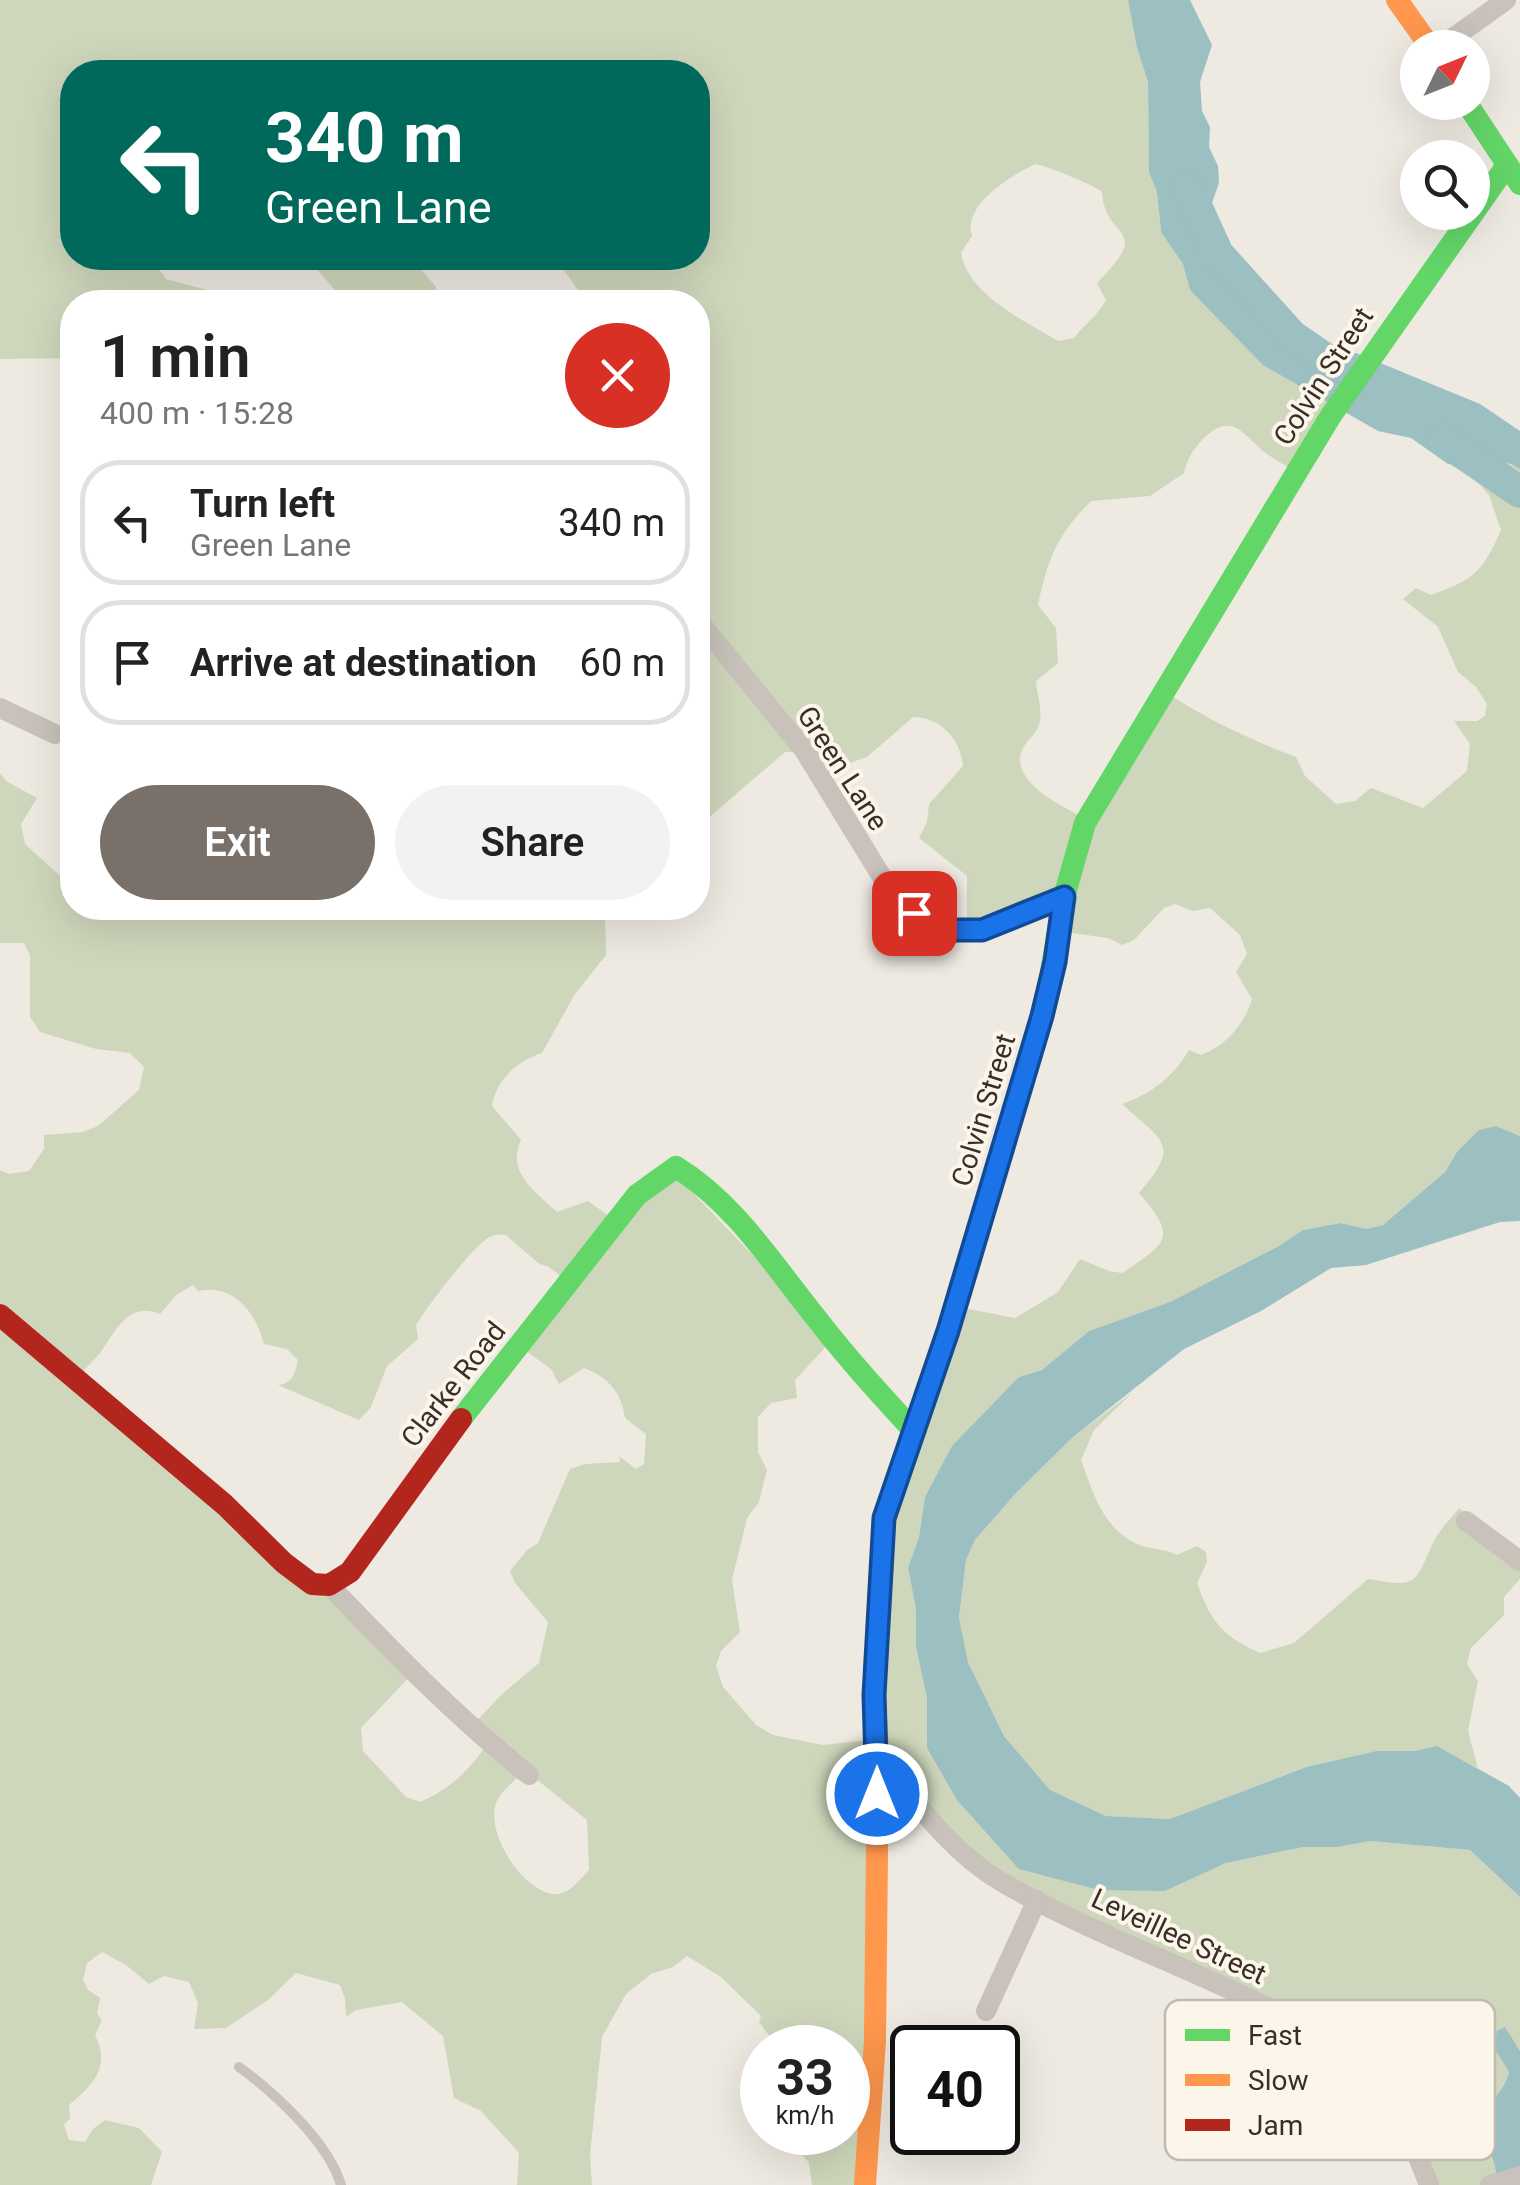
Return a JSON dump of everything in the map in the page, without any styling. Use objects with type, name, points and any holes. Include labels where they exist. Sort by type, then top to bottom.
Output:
[{"type":"street","points":[[1398,0],[1419,30]]},
{"type":"street","points":[[1464,30],[1506,0]]},
{"type":"street","points":[[1478,120],[1513,175]]},
{"type":"street","name":"Colvin Street","points":[[864,2185],[875,2041],[878,1757],[874,1695],[884,1518],[948,1331],[1042,1016],[1064,897],[1085,823],[1243,557],[1379,343],[1513,175]]},
{"type":"street","name":"Green Lane","points":[[710,635],[804,750],[893,895],[934,930],[982,930],[1064,897]]},
{"type":"street","points":[[0,708],[56,734]]},
{"type":"street","name":"Clarke Road","points":[[329,1584],[350,1572],[446,1440],[638,1196],[676,1167],[694,1176],[756,1243],[872,1387],[913,1430]]},
{"type":"street","points":[[0,1316],[225,1505],[284,1563],[312,1584],[329,1584],[407,1668],[470,1727],[529,1774]]},
{"type":"street","points":[[1466,1521],[1520,1561]]},
{"type":"street","name":"Leveillee Street","points":[[878,1757],[960,1851],[998,1880],[1249,2000]]},
{"type":"street","points":[[986,2011],[1037,1900]]},
{"type":"street","name":"Leveillee Street","points":[[1420,2160],[1430,2185]]},
{"type":"street","points":[[1490,2185],[1520,2176]]},
{"type":"lane","points":[[239,2067],[275,2093],[326,2157],[341,2185]]},
{"type":"green space","points":[[0,0],[1128,0],[1148,82],[1149,172],[1157,192],[1161,232],[1183,264],[1190,290],[1334,406],[1294,471],[1238,429],[1222,426],[1196,447],[1184,473],[1150,496],[1091,501],[1070,525],[1050,560],[1038,605],[1056,628],[1058,663],[1036,681],[1040,721],[1020,760],[1030,782],[1087,819],[1167,693],[1230,729],[1296,757],[1305,776],[1336,804],[1355,801],[1371,788],[1423,808],[1467,771],[1470,744],[1454,721],[1477,721],[1485,716],[1487,704],[1476,687],[1458,672],[1438,627],[1403,599],[1416,588],[1431,595],[1467,579],[1489,555],[1501,530],[1489,495],[1463,466],[1499,462],[1520,469],[1520,1136],[1496,1126],[1457,1152],[1445,1172],[1383,1225],[1366,1229],[1341,1223],[1303,1230],[1170,1302],[1089,1331],[1042,1370],[1019,1377],[925,1497],[919,1537],[908,1568],[916,1609],[916,1647],[927,1698],[927,1748],[1165,1891],[1226,1863],[1303,1847],[1337,1847],[1370,1841],[1470,1850],[1520,1897],[1520,2051],[1505,2028],[1495,2046],[1495,2000],[1240,2000],[997,1877],[888,1765],[870,2125],[870,2025],[761,2025],[761,2016],[721,1977],[687,1956],[673,1967],[651,1974],[626,1994],[602,2037],[590,2155],[592,2185],[517,2185],[519,2153],[481,2111],[454,2098],[443,2036],[402,2002],[356,2010],[346,2017],[340,1985],[296,1973],[268,2000],[226,2028],[194,2029],[198,2003],[189,1982],[164,1976],[149,1984],[102,1952],[87,1963],[83,1980],[88,1990],[100,1998],[97,2014],[102,2020],[95,2035],[100,2066],[92,2082],[69,2105],[70,2118],[64,2125],[69,2140],[85,2142],[105,2120],[139,2128],[162,2152],[151,2185],[0,2185],[0,1170],[9,1174],[29,1171],[44,1149],[44,1135],[83,1132],[98,1126],[139,1090],[144,1067],[130,1053],[96,1049],[40,1032],[30,1017],[30,955],[24,943],[0,943],[0,773],[6,781],[37,798],[21,824],[25,844],[60,876],[60,920],[605,920],[606,955],[575,994],[542,1053],[509,1072],[492,1106],[521,1140],[517,1152],[520,1172],[557,1212],[588,1201],[616,1221],[671,1170],[833,1339],[795,1380],[797,1398],[771,1403],[758,1417],[758,1452],[767,1470],[759,1502],[747,1518],[732,1580],[740,1632],[721,1651],[716,1666],[723,1687],[756,1725],[773,1735],[823,1745],[877,1739],[881,1559],[958,1307],[1015,1318],[1058,1292],[1080,1259],[1122,1273],[1158,1246],[1163,1230],[1139,1193],[1160,1164],[1162,1144],[1122,1104],[1160,1083],[1189,1050],[1201,1055],[1226,1040],[1245,1017],[1252,999],[1236,972],[1247,954],[1240,935],[1210,908],[1193,911],[1175,904],[1164,908],[1134,940],[1122,945],[1108,938],[1064,932],[1064,906],[967,927],[967,876],[919,838],[927,822],[929,804],[963,766],[954,739],[932,721],[913,717],[867,757],[827,777],[804,752],[785,752],[710,817],[710,290],[578,290],[564,270],[710,270],[710,60],[60,60],[60,270],[160,270],[166,279],[208,290],[60,290],[60,358],[0,359]],"holes":[[[1036,164],[1102,192],[1105,208],[1125,242],[1123,251],[1097,283],[1106,300],[1103,305],[1074,338],[1058,341],[986,294],[966,268],[961,253],[972,236],[971,224],[981,202],[1002,183]],[[506,1235],[568,1282],[523,1349],[551,1369],[559,1384],[584,1368],[607,1381],[621,1401],[625,1418],[646,1434],[644,1464],[636,1469],[619,1456],[620,1462],[570,1469],[538,1543],[510,1571],[515,1583],[548,1622],[539,1663],[473,1725],[489,1742],[474,1761],[451,1784],[420,1802],[406,1797],[363,1751],[361,1728],[415,1671],[78,1377],[124,1320],[139,1312],[160,1314],[176,1295],[193,1285],[198,1291],[233,1296],[249,1311],[264,1344],[287,1349],[298,1360],[292,1377],[278,1385],[359,1420],[371,1407],[387,1366],[418,1339],[416,1325],[483,1242],[492,1236]],[[525,1770],[587,1820],[589,1870],[559,1894],[532,1885],[520,1873],[501,1843],[494,1812],[498,1799]]]},
{"type":"green space","points":[[318,270],[422,270],[436,287],[435,290],[334,289]]},
{"type":"green space","points":[[1133,1392],[1094,1430],[1081,1460],[1096,1500],[1111,1524],[1132,1541],[1177,1555],[1197,1546],[1206,1552],[1207,1562],[1197,1583],[1207,1608],[1227,1634],[1260,1653],[1294,1643],[1368,1579],[1397,1583],[1413,1580],[1436,1537],[1459,1508],[1520,1555],[1520,1579],[1504,1597],[1504,1615],[1471,1648],[1467,1664],[1478,1681],[1468,1731],[1478,1768],[1437,1747],[1376,1751],[1305,1767],[1170,1819],[1106,1816],[1050,1790],[1004,1736],[968,1662],[959,1618],[966,1560],[975,1540],[1016,1493],[1072,1438]]},
{"type":"green space","points":[[1495,2050],[1509,2072],[1500,2185],[1432,2185],[1418,2160],[1495,2160]]},
{"type":"green space","points":[[802,2155],[868,2155],[867,2185],[812,2185],[809,2163]]},
{"type":"water","points":[[1128,0],[1190,0],[1212,45],[1200,82],[1202,111],[1210,127],[1209,147],[1218,166],[1219,183],[1205,223],[1208,242],[1220,262],[1308,352],[1356,353],[1480,404],[1520,431],[1520,469],[1488,461],[1463,466],[1448,464],[1411,438],[1378,431],[1263,365],[1190,290],[1183,264],[1161,232],[1157,192],[1149,172],[1148,82]]},
{"type":"water","points":[[1496,1126],[1520,1136],[1520,1221],[1500,1222],[1366,1265],[1331,1268],[1261,1311],[1184,1349],[1072,1438],[975,1540],[966,1560],[959,1618],[968,1662],[1004,1736],[1050,1790],[1106,1816],[1170,1819],[1306,1767],[1376,1751],[1415,1751],[1437,1746],[1509,1786],[1520,1798],[1520,1897],[1470,1850],[1370,1841],[1337,1847],[1303,1847],[1226,1863],[1165,1891],[1099,1890],[1019,1869],[957,1800],[927,1748],[927,1698],[916,1647],[916,1609],[908,1568],[919,1537],[925,1497],[952,1446],[1019,1377],[1042,1370],[1089,1331],[1170,1302],[1303,1230],[1341,1223],[1366,1229],[1383,1225],[1445,1172],[1457,1152],[1479,1130]]},
{"type":"water","points":[[1505,2027],[1520,2051],[1520,2185],[1496,2185],[1495,2098],[1509,2072],[1495,2050],[1497,2031]]},
{"type":"waterway","points":[[1188,188],[1218,254],[1292,336],[1352,377]]},
{"type":"waterway","points":[[1442,439],[1520,492]]},
{"type":"traffic: fast","points":[[1478,120],[1520,184]]},
{"type":"traffic: fast","points":[[1046,1001],[1064,897],[1085,823],[1330,417],[1507,165]]},
{"type":"traffic: fast","points":[[461,1419],[637,1195],[676,1167],[735,1217],[840,1348],[913,1430]]},
{"type":"traffic: slow","points":[[1397,0],[1418,30]]},
{"type":"traffic: slow","points":[[865,2185],[875,2041],[875,1695],[884,1518],[897,1479]]},
{"type":"traffic: jam","points":[[897,1479],[948,1331],[1046,1001]]},
{"type":"traffic: jam","points":[[0,1315],[225,1505],[284,1563],[312,1584],[329,1585],[350,1572],[461,1419]]},
{"type":"route","points":[[877,1794],[874,1695],[884,1518],[948,1331],[1042,1016],[1064,897],[982,930],[934,930],[914,913]]}]
